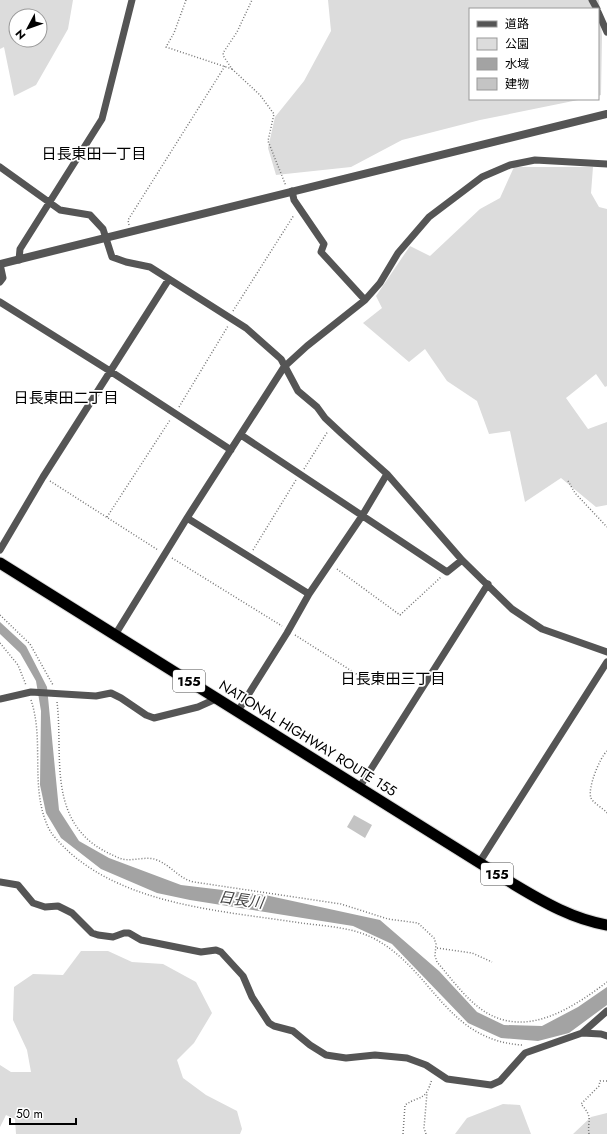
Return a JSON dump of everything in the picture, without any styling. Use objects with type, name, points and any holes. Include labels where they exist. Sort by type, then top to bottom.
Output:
[{"type":"highway","name":"NATIONAL HIGHWAY ROUTE 155","points":[[0,563],[218,698],[479,863],[541,900],[567,914],[589,922],[607,925]]},
{"type":"street","points":[[19,260],[20,249],[102,119],[132,0]]},
{"type":"street","points":[[599,14],[607,32]]},
{"type":"street","points":[[0,282],[3,278],[0,264],[607,114]]},
{"type":"street","points":[[115,634],[187,518],[284,367],[307,346],[365,300],[380,283],[398,253],[428,217],[482,178],[510,165],[535,160],[607,164]]},
{"type":"street","points":[[0,167],[48,203],[60,210],[90,215],[103,229],[112,257],[126,262],[150,266],[246,328],[281,359],[298,391],[317,407],[332,425],[387,474],[462,560],[512,609],[542,628],[607,652]]},
{"type":"street","points":[[290,192],[324,244],[321,252],[365,300]]},
{"type":"street","points":[[0,550],[37,486],[169,279]]},
{"type":"street","points":[[0,302],[110,371],[231,450]]},
{"type":"street","points":[[241,435],[447,572],[462,560]]},
{"type":"street","points":[[238,711],[288,631],[309,594],[362,516],[387,474]]},
{"type":"street","points":[[187,518],[309,594]]},
{"type":"street","points":[[359,788],[488,584]]},
{"type":"street","points":[[479,863],[607,662]]},
{"type":"street","points":[[0,699],[30,692],[96,696],[111,693],[121,698],[142,713],[154,718],[198,707],[218,698]]},
{"type":"street","points":[[0,882],[18,885],[26,897],[40,906],[58,906],[72,913],[92,933],[98,935],[113,937],[124,933],[129,933],[141,940],[201,952],[216,950],[221,952],[244,976],[252,997],[269,1023],[274,1026],[293,1031],[310,1045],[326,1055],[346,1058],[391,1055],[417,1061],[434,1072],[454,1081],[491,1085],[500,1081],[525,1053],[582,1033],[607,1011]]},
{"type":"street","points":[[582,1033],[601,1034],[607,1036]]},
{"type":"path","points":[[186,0],[174,33],[166,47],[232,69]]},
{"type":"path","points":[[252,0],[237,32],[223,53],[232,69],[260,95],[274,114],[268,141],[290,192]]},
{"type":"path","points":[[130,232],[128,220],[225,66]]},
{"type":"path","points":[[229,316],[299,207]]},
{"type":"path","points":[[249,557],[332,425]]},
{"type":"path","points":[[568,480],[575,493],[607,527]]},
{"type":"path","points":[[330,564],[400,615],[447,572]]},
{"type":"path","points":[[0,615],[30,644],[48,675],[55,693],[62,798],[72,820],[94,844],[125,860],[148,858],[156,859],[169,866],[180,877],[186,880],[341,904],[388,920],[418,923],[434,938],[436,948],[435,956],[438,962],[465,996],[490,1015],[508,1020],[533,1021],[554,1016],[574,1006],[607,982]]},
{"type":"path","points":[[288,631],[369,682]]},
{"type":"path","points":[[0,643],[18,665],[30,692],[37,721],[38,783],[43,813],[56,839],[89,868],[126,886],[188,906],[341,929],[370,937],[401,957],[450,1011],[471,1029],[490,1038],[510,1044],[539,1048]]},
{"type":"path","points":[[607,751],[600,758],[590,794],[593,800],[607,813]]},
{"type":"path","points":[[436,948],[472,954],[492,962]]},
{"type":"path","points":[[426,1134],[424,1128],[427,1093],[434,1072]]},
{"type":"path","points":[[590,1134],[591,1123],[587,1110],[581,1104],[599,1086],[600,1081],[607,1081]]},
{"type":"path","points":[[403,1134],[403,1109],[405,1105],[427,1093]]},
{"type":"green space","points":[[0,0],[73,0],[68,29],[36,85],[14,96],[4,47],[0,49]]},
{"type":"green space","points":[[328,0],[599,0],[602,36],[601,95],[599,96],[599,8],[469,8],[469,100],[578,100],[480,120],[402,140],[351,167],[276,175],[268,148],[275,117],[304,81],[331,31]]},
{"type":"green space","points":[[514,167],[593,167],[591,193],[599,207],[607,209],[607,386],[605,387],[596,374],[566,398],[588,429],[607,422],[607,505],[596,507],[561,478],[525,502],[510,431],[489,434],[477,401],[447,381],[425,349],[409,362],[363,323],[382,308],[376,296],[410,246],[430,256],[480,209],[500,198]]},
{"type":"green space","points":[[81,951],[108,951],[132,962],[163,964],[196,982],[212,1013],[194,1043],[177,1060],[183,1078],[206,1095],[237,1111],[242,1129],[240,1134],[16,1134],[15,1119],[6,1115],[0,1127],[0,1065],[11,1072],[31,1072],[27,1050],[13,1020],[14,987],[33,974],[63,975]]},
{"type":"green space","points":[[503,1104],[520,1105],[531,1134],[455,1134],[467,1118]]},
{"type":"green space","points":[[607,1113],[607,1134],[573,1134],[591,1117]]},
{"type":"water","name":"日長川","points":[[0,622],[26,646],[47,687],[59,810],[79,841],[109,858],[181,885],[265,895],[380,920],[439,971],[477,1012],[504,1025],[542,1026],[578,1007],[607,987],[607,1005],[569,1033],[538,1041],[501,1038],[468,1023],[392,944],[353,926],[190,900],[157,893],[101,869],[61,838],[46,813],[40,785],[41,711],[36,681],[20,653],[0,634]]},
{"type":"building","points":[[354,815],[372,825],[365,838],[347,827]]},
{"type":"district","name":"日長東田一丁目","points":[[94,154]]},
{"type":"district","name":"日長東田二丁目","points":[[66,398]]},
{"type":"district","name":"日長東田三丁目","points":[[393,679]]}]
